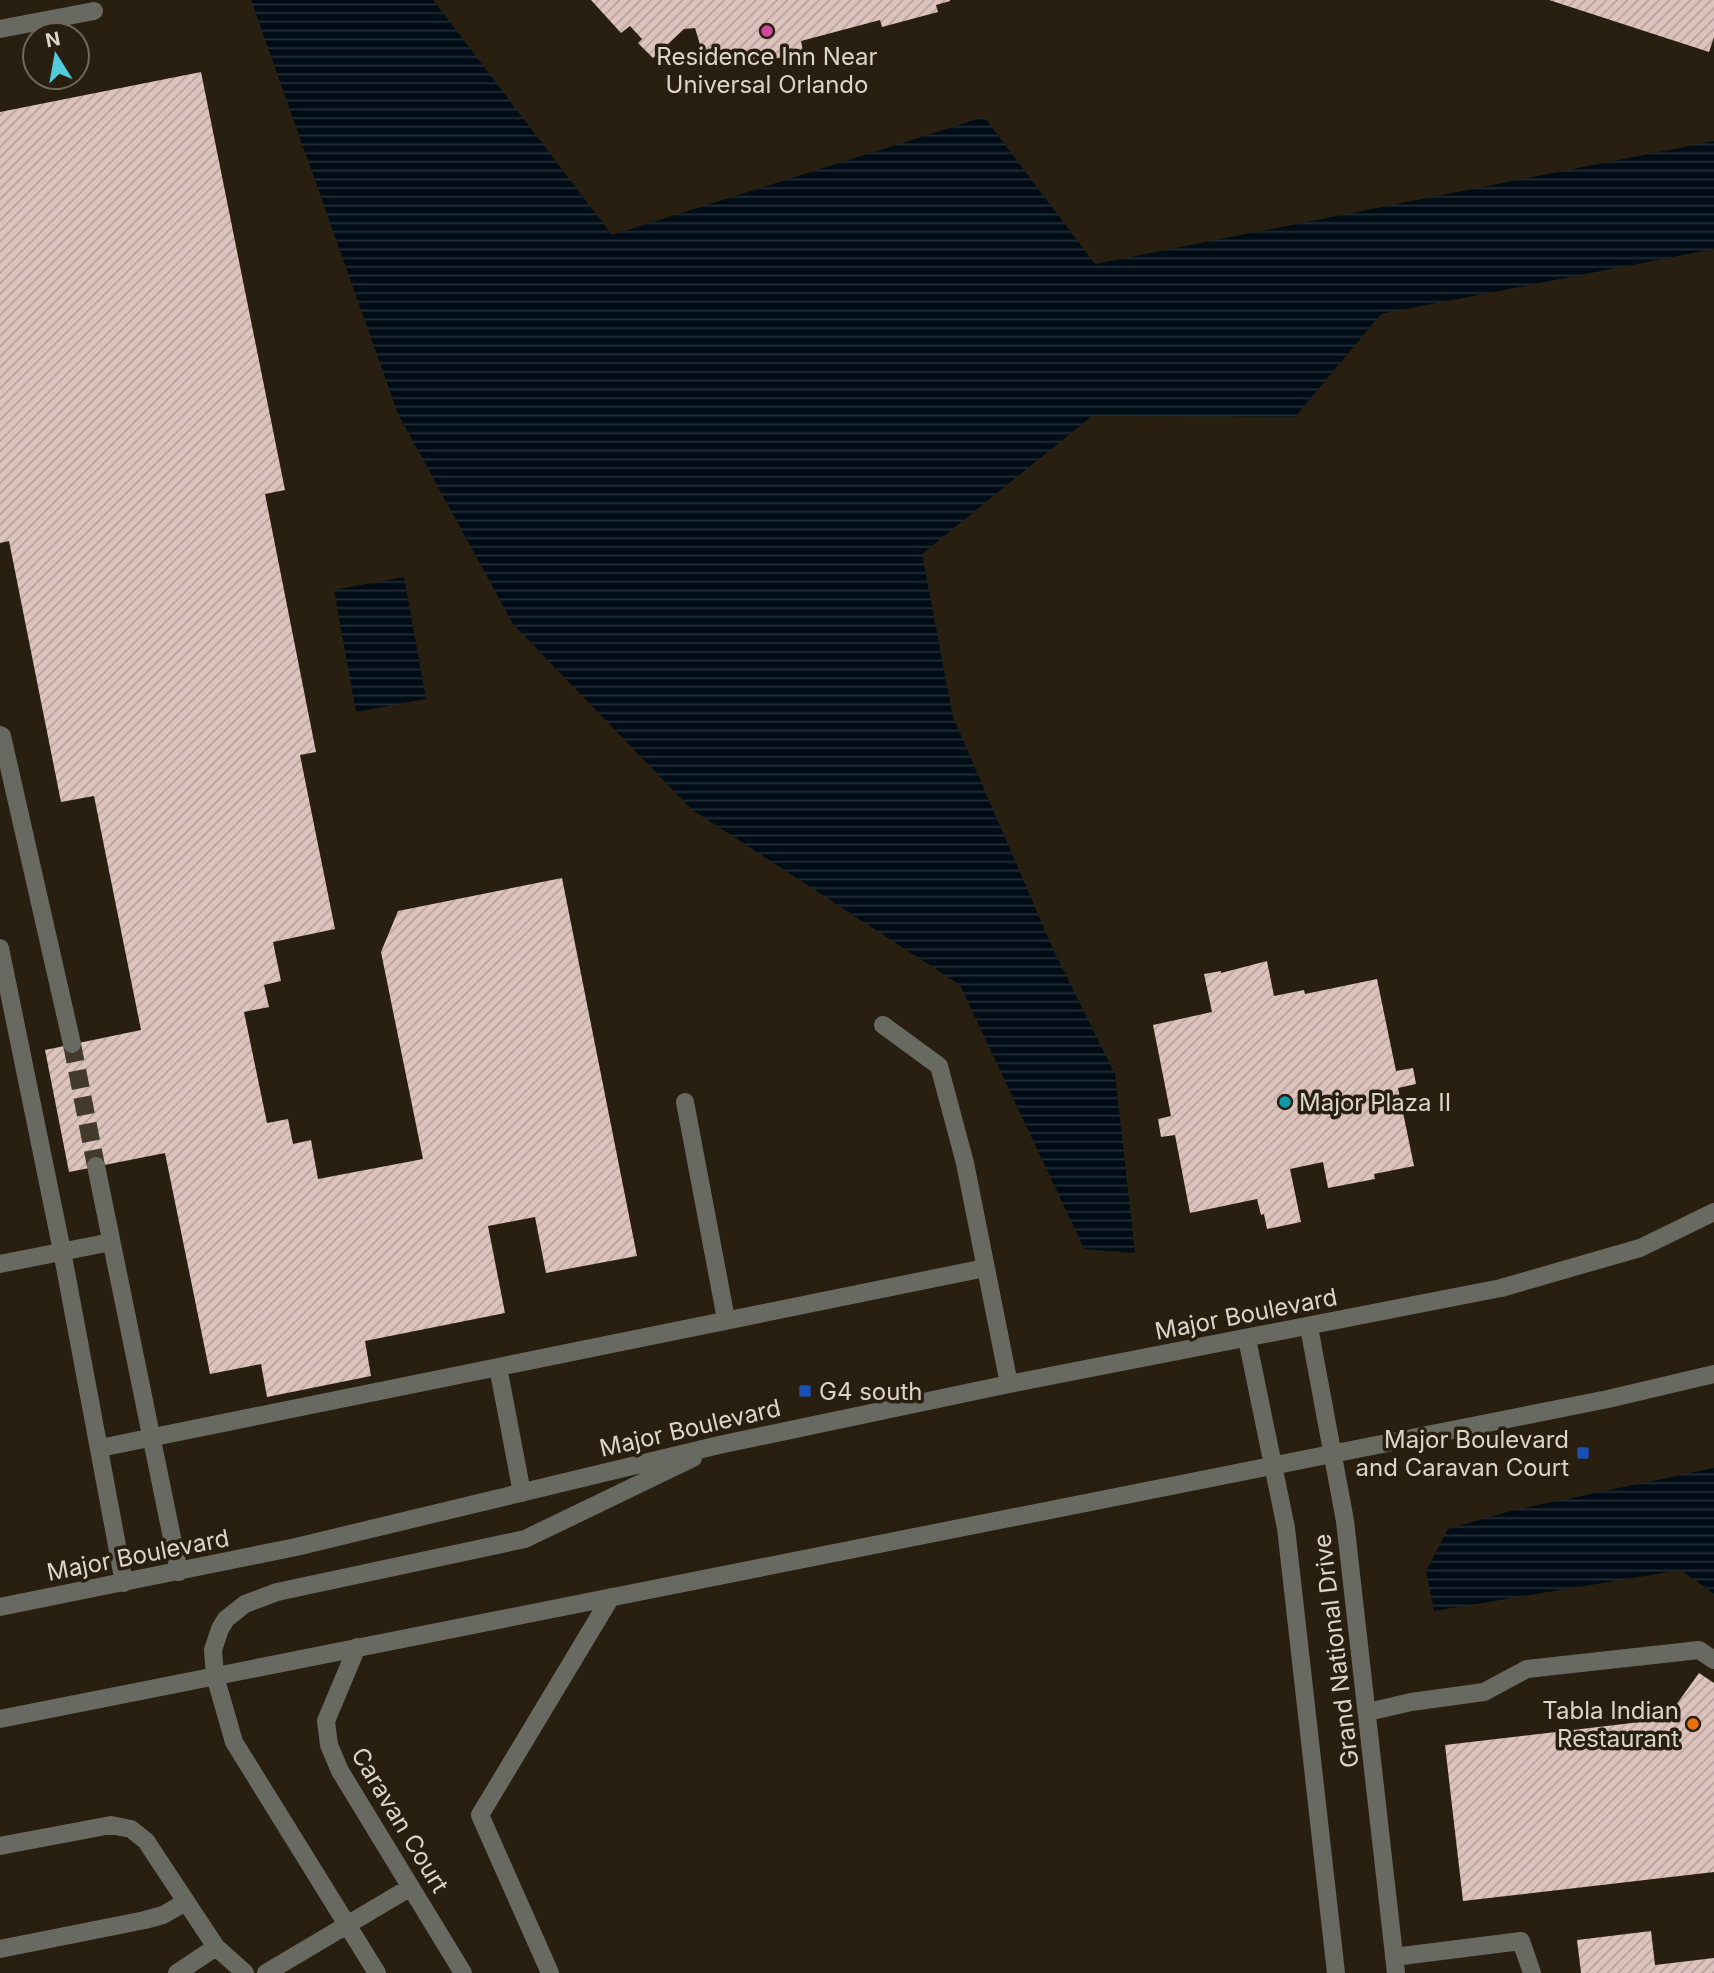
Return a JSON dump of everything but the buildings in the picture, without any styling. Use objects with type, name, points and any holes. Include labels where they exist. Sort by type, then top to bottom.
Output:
[{"type":"street","points":[[0,29],[94,11]]},
{"type":"street","points":[[0,735],[72,1044]]},
{"type":"street","points":[[0,948],[62,1251],[124,1583]]},
{"type":"street","points":[[883,1026],[939,1066],[965,1163],[1009,1384]]},
{"type":"street","points":[[685,1102],[726,1319]]},
{"type":"street","points":[[96,1166],[179,1572]]},
{"type":"street","name":"Major Boulevard","points":[[0,1607],[284,1550],[719,1445],[1009,1384],[1501,1288],[1640,1248],[1714,1212]]},
{"type":"street","points":[[0,1264],[111,1242]]},
{"type":"street","points":[[100,1448],[985,1268]]},
{"type":"street","name":"Grand National Drive","points":[[1309,1326],[1351,1559],[1395,1965]]},
{"type":"street","name":"Grand National Drive","points":[[1247,1339],[1286,1528],[1336,1973]]},
{"type":"street","points":[[498,1367],[522,1493]]},
{"type":"street","points":[[0,1719],[1608,1399],[1714,1374]]},
{"type":"street","points":[[377,1973],[234,1742],[215,1676],[213,1650],[220,1629],[234,1611],[260,1597],[306,1584],[525,1539],[719,1445]]},
{"type":"street","points":[[550,1973],[480,1815],[611,1597]]},
{"type":"street","name":"Caravan Court","points":[[357,1647],[326,1720],[329,1745],[340,1771],[463,1973]]},
{"type":"street","points":[[1368,1712],[1411,1702],[1484,1692],[1527,1669],[1699,1650],[1714,1660]]},
{"type":"street","points":[[0,1846],[111,1825],[131,1829],[146,1841],[216,1947],[245,1973]]},
{"type":"street","points":[[266,1973],[411,1888]]},
{"type":"street","points":[[0,1949],[145,1920],[186,1902]]},
{"type":"street","points":[[1395,1965],[1521,1941],[1532,1973]]},
{"type":"street","points":[[177,1973],[216,1947]]},
{"type":"shaded area","points":[[251,0],[433,0],[612,235],[984,117],[1095,264],[1714,141],[1714,249],[1381,314],[1295,417],[1092,416],[922,554],[953,717],[1053,949],[1115,1074],[1135,1253],[1084,1249],[960,985],[691,809],[513,624],[398,414]]},
{"type":"shaded area","points":[[404,577],[426,699],[356,712],[334,590]]},
{"type":"shaded area","points":[[1714,1468],[1714,1594],[1681,1570],[1434,1611],[1426,1571],[1448,1529],[1514,1510]]},
{"type":"tunnel","points":[[72,1044],[96,1166]]},
{"type":"place","name":"Residence Inn Near Universal Orlando","points":[[767,31]]},
{"type":"place","name":"Major Plaza II","points":[[1285,1102]]},
{"type":"place","name":"G4 south","points":[[805,1391]]},
{"type":"place","name":"Major Boulevard and Caravan Court","points":[[1583,1453]]},
{"type":"place","name":"Tabla Indian Restaurant","points":[[1693,1724]]}]
